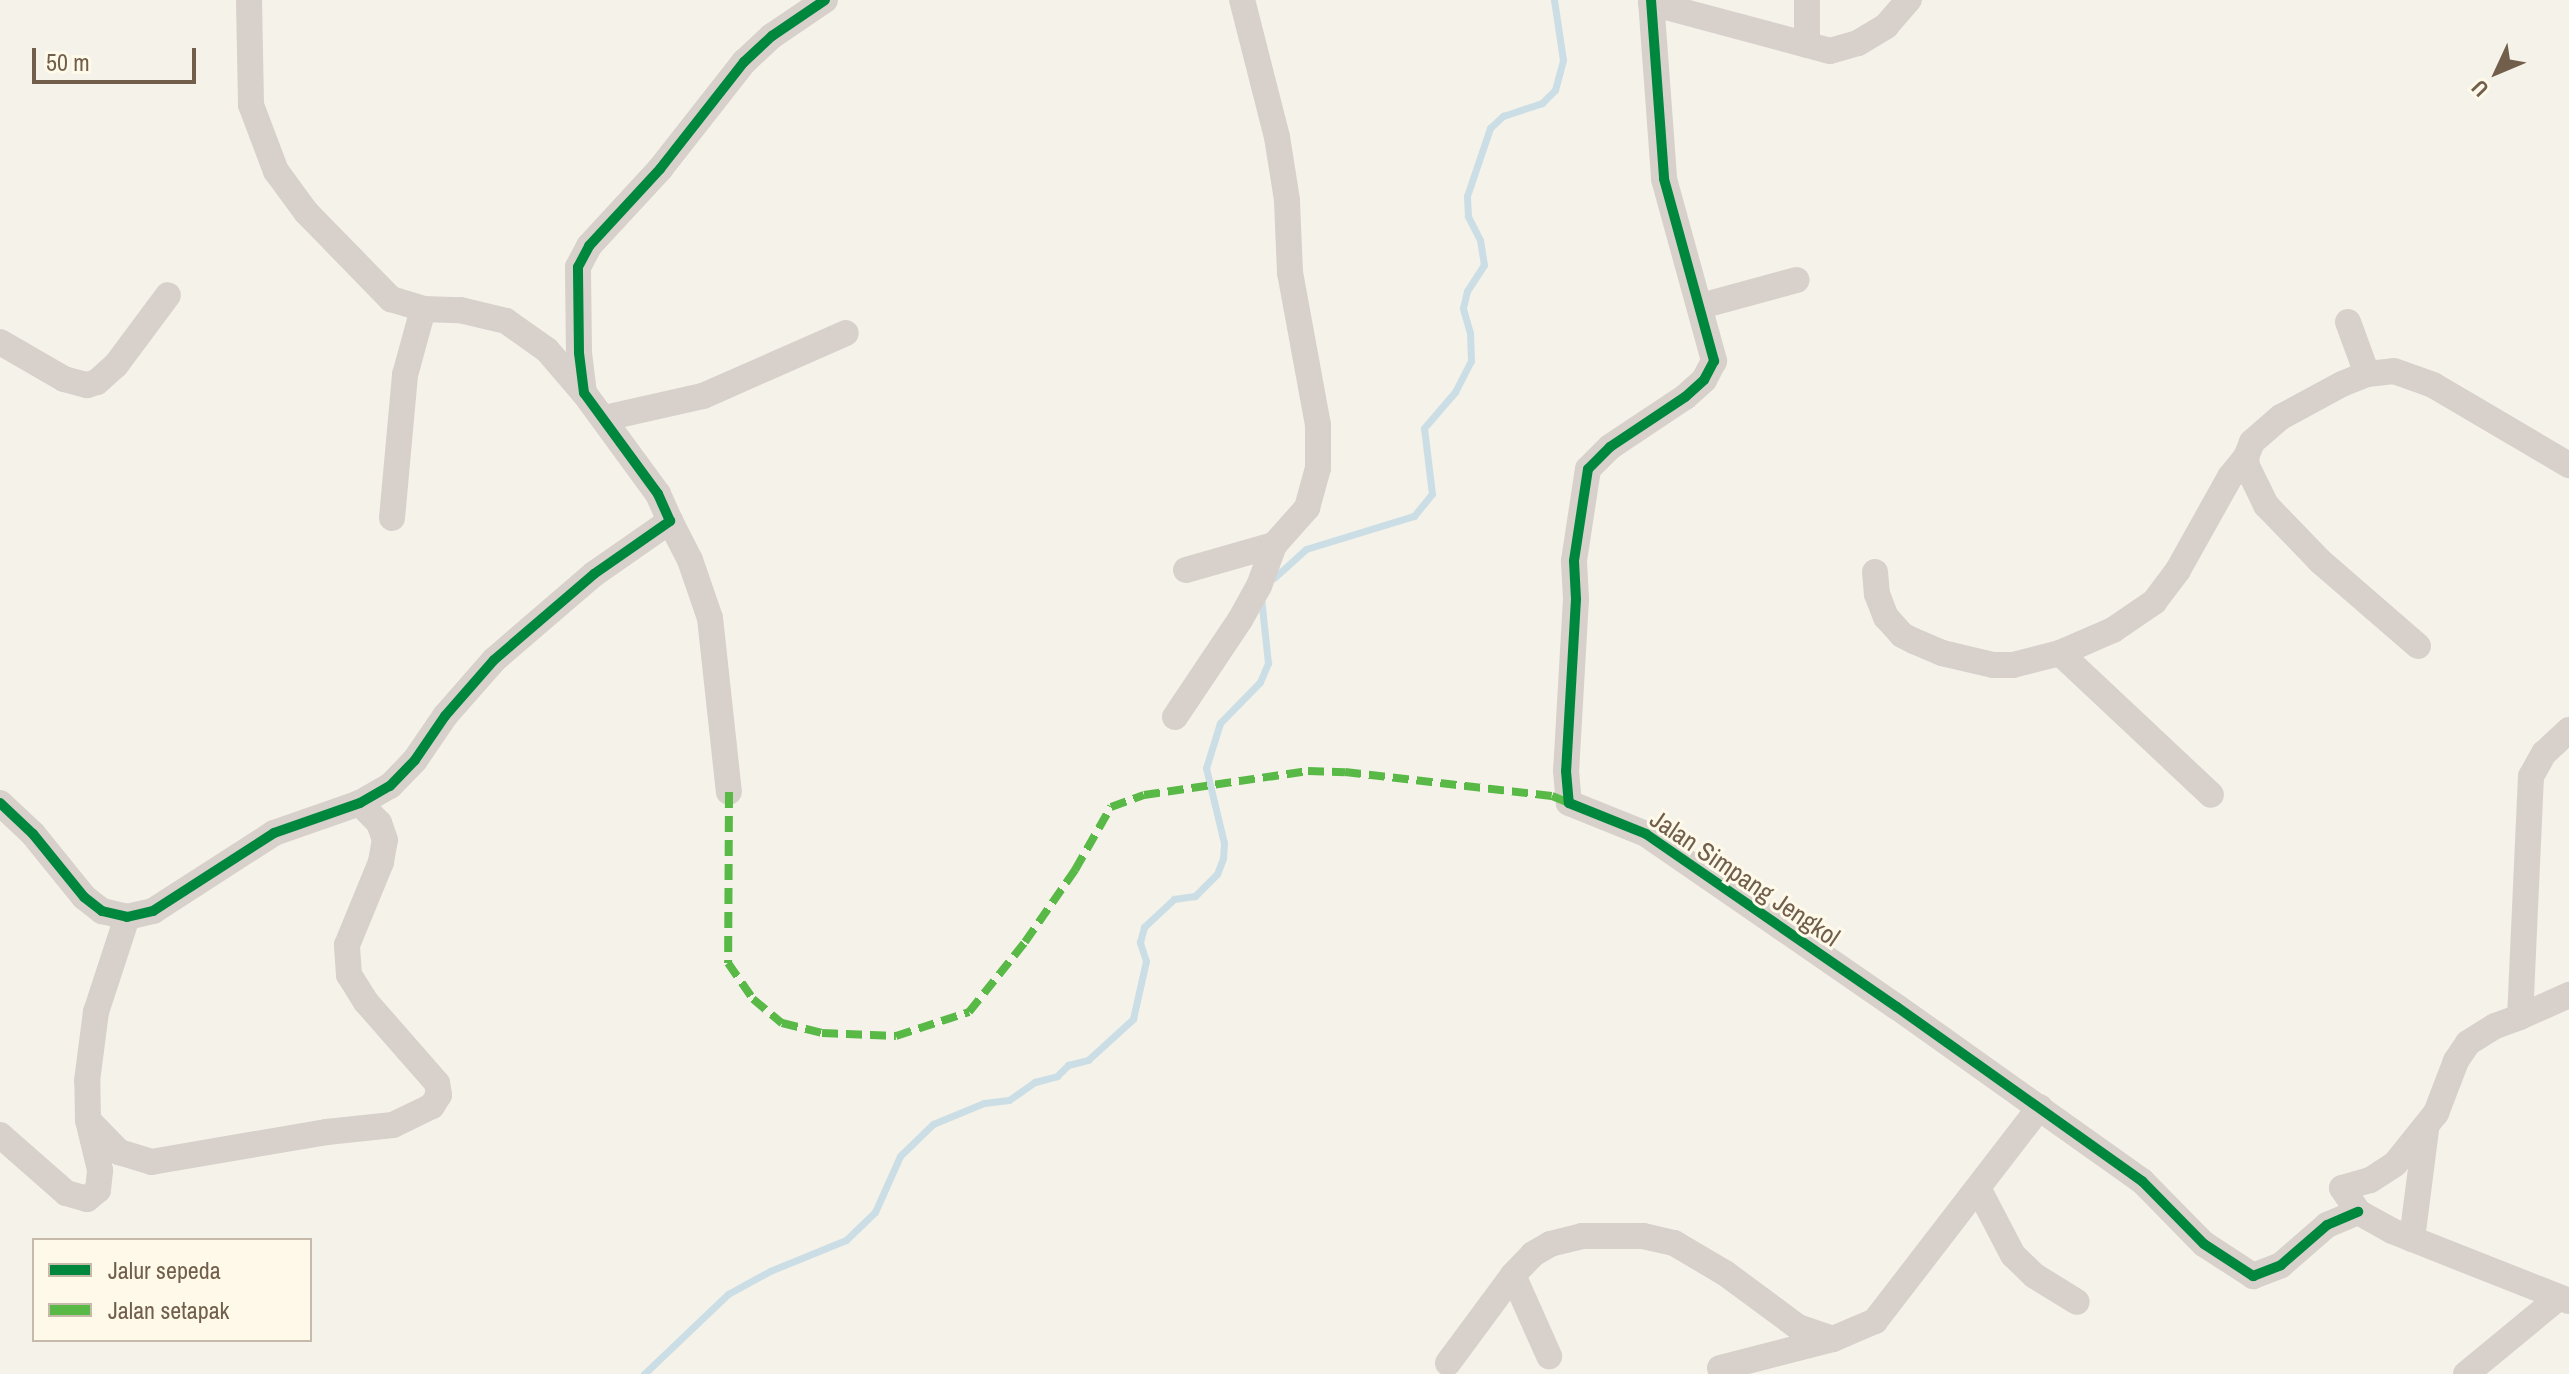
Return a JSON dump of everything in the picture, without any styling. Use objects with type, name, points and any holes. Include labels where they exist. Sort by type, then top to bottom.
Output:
[{"type":"street","points":[[249,0],[251,105],[276,171],[306,212],[383,292],[398,303],[423,309],[460,310],[506,321],[547,350],[605,418],[658,494],[690,560],[710,618],[729,792]]},
{"type":"street","points":[[584,393],[577,285],[582,256],[660,169],[744,62],[772,36],[825,0]]},
{"type":"street","points":[[1175,717],[1240,620],[1274,545],[1307,508],[1314,491],[1320,447],[1290,273],[1287,200],[1277,137],[1242,0]]},
{"type":"street","points":[[1807,0],[1807,45]]},
{"type":"street","points":[[1651,2],[1830,51],[1858,43],[1886,26],[1909,0]]},
{"type":"street","name":"Jalan Simpang Jengkol","points":[[1651,2],[1664,179],[1714,361],[1704,380],[1610,447],[1588,469],[1574,561],[1576,599],[1566,771],[1569,803],[1646,834],[2142,1181],[2204,1244],[2253,1276],[2281,1265],[2327,1225],[2358,1212]]},
{"type":"street","points":[[1701,306],[1797,280]]},
{"type":"street","points":[[0,342],[64,379],[87,385],[97,382],[116,365],[168,295]]},
{"type":"street","points":[[392,518],[405,375],[423,309]]},
{"type":"street","points":[[2348,322],[2367,374]]},
{"type":"street","points":[[605,418],[703,396],[846,333]]},
{"type":"street","points":[[1875,572],[1877,594],[1886,617],[1902,635],[1914,641],[1942,653],[1993,665],[2013,665],[2060,653],[2113,630],[2154,602],[2178,570],[2252,442],[2281,417],[2367,374],[2394,371],[2433,385],[2569,465]]},
{"type":"street","points":[[2246,457],[2249,474],[2266,505],[2320,561],[2418,646]]},
{"type":"street","points":[[0,803],[33,834],[84,897],[102,911],[127,917],[153,911],[274,833],[360,803],[405,773],[445,716],[494,660],[594,574],[670,521]]},
{"type":"street","points":[[1186,570],[1274,545]]},
{"type":"street","points":[[2060,653],[2211,795]]},
{"type":"street","points":[[2520,1017],[2531,776],[2544,753],[2569,730]]},
{"type":"street","points":[[88,1120],[119,1152],[141,1162],[151,1162],[327,1132],[393,1125],[432,1106],[439,1095],[437,1083],[366,1002],[349,975],[347,945],[381,862],[385,840],[379,823],[360,803]]},
{"type":"street","points":[[0,1135],[49,1182],[74,1197],[87,1199],[95,1194],[100,1182],[88,1120],[87,1081],[96,1012],[127,917]]},
{"type":"street","points":[[2563,1300],[2412,1239],[2358,1212],[2342,1188],[2370,1180],[2395,1164],[2426,1129],[2445,1097],[2456,1061],[2468,1043],[2495,1026],[2569,995]]},
{"type":"street","points":[[1720,1368],[1833,1339],[1875,1321],[2040,1107]]},
{"type":"street","points":[[2412,1239],[2426,1129]]},
{"type":"street","points":[[1979,1190],[2013,1255],[2035,1276],[2077,1302]]},
{"type":"street","points":[[1448,1363],[1513,1275],[1533,1254],[1564,1239],[1582,1236],[1643,1236],[1687,1249],[1798,1327],[1833,1339]]},
{"type":"street","points":[[1513,1275],[1549,1356]]},
{"type":"street","points":[[2466,1374],[2563,1300]]},
{"type":"waterway","points":[[1274,578],[1306,549],[1414,516],[1432,494],[1424,428],[1455,392],[1471,361],[1470,333],[1463,308],[1467,291],[1484,265],[1480,240],[1468,216],[1467,196],[1490,128],[1503,116],[1542,103],[1555,90],[1563,60],[1554,0]]},
{"type":"waterway","points":[[644,1374],[728,1294],[770,1271],[846,1240],[875,1212],[900,1156],[933,1124],[984,1103],[1009,1100],[1035,1082],[1057,1076],[1068,1065],[1088,1060],[1133,1019],[1146,961],[1140,942],[1144,927],[1174,899],[1195,896],[1217,874],[1223,858],[1224,843],[1206,768],[1220,723],[1260,682],[1268,663],[1261,598]]},
{"type":"marked path","points":[[729,792],[728,963],[753,999],[782,1023],[822,1033],[896,1036],[969,1012],[1025,942],[1075,870],[1111,807],[1144,795],[1308,771],[1345,772],[1552,796],[1569,803]]},
{"type":"cycle path","points":[[0,803],[33,834],[84,897],[102,911],[127,917],[153,911],[274,833],[360,803],[390,786],[415,760],[445,716],[494,660],[594,574],[670,521],[658,494],[584,393],[579,353],[578,267],[589,246],[660,169],[744,62],[772,36],[825,0]]},
{"type":"cycle path","points":[[1651,0],[1664,179],[1714,361],[1704,380],[1685,397],[1610,447],[1588,469],[1574,561],[1576,599],[1566,771],[1569,803],[1646,834],[1897,1007],[2142,1181],[2204,1244],[2253,1276],[2281,1265],[2327,1225],[2358,1212]]}]
